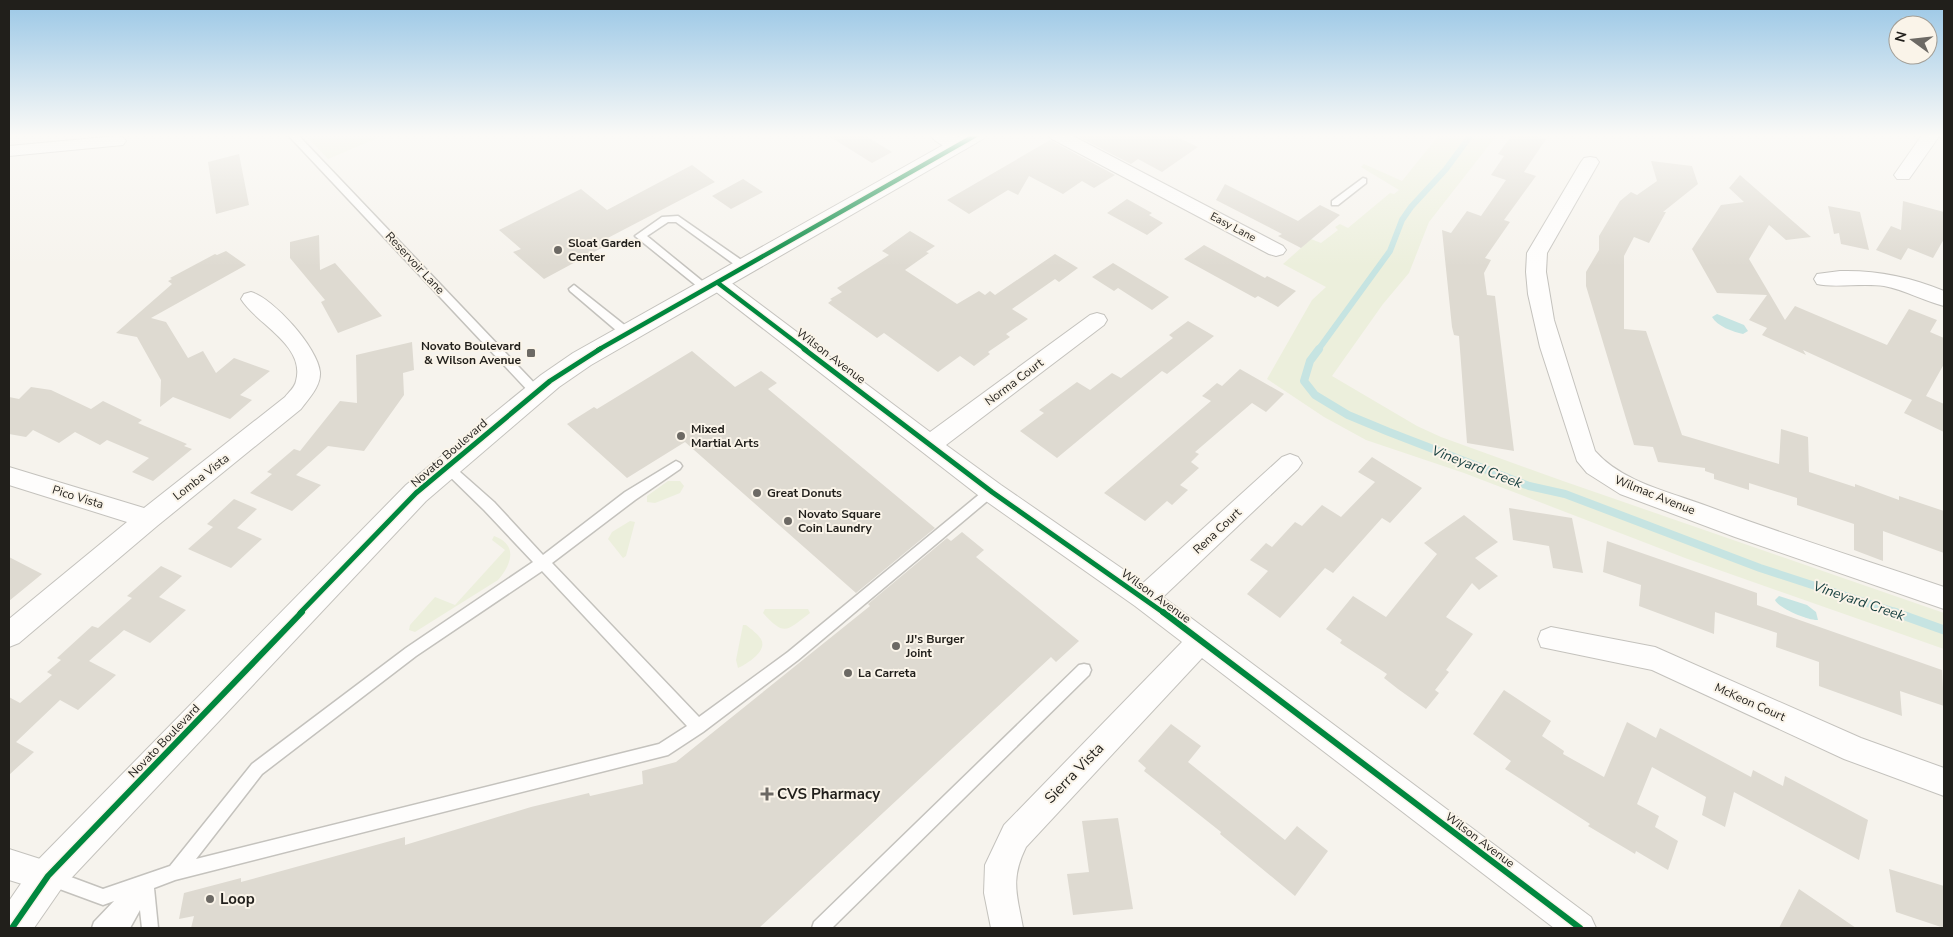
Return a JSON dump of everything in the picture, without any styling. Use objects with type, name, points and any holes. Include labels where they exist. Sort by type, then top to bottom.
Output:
[{"type":"main road","name":"Novato Boulevard","points":[[12,928],[48,876],[416,494],[446,467],[536,392],[582,359],[746,268],[892,179]]},
{"type":"street","name":"Easy Lane","points":[[1141,179],[1276,250]]},
{"type":"street","name":"Wilmac Avenue","points":[[1580,179],[1537,253],[1534,266],[1535,280],[1550,341],[1581,443],[1586,455],[1595,467],[1629,487],[1744,530],[1944,598]]},
{"type":"street","points":[[1824,279],[1844,276],[1883,279],[1908,284],[1944,299]]},
{"type":"street","name":"Wilson Avenue","points":[[713,286],[931,444],[992,492],[1144,598],[1580,928]]},
{"type":"street","name":"Lomba Vista","points":[[9,635],[148,519],[293,403],[307,382],[307,363],[299,345],[251,299]]},
{"type":"street","name":"Norma Court","points":[[931,444],[1097,320]]},
{"type":"street","name":"Rena Court","points":[[1144,598],[1290,463]]},
{"type":"street","name":"Pico Vista","points":[[9,476],[148,519]]},
{"type":"street","name":"McKeon Court","points":[[1552,639],[1655,659],[1854,749],[1944,782]]},
{"type":"street","name":"Sierra Vista","points":[[1007,928],[1000,893],[1001,865],[1014,836],[1201,641]]},
{"type":"street","points":[[9,865],[48,876]]},
{"type":"lane","name":"Reservoir Lane","points":[[334,179],[536,392]]},
{"type":"lane","points":[[1335,203],[1363,182]]},
{"type":"lane","points":[[713,286],[642,240],[640,236],[666,220],[678,219],[746,268]]},
{"type":"lane","points":[[574,289],[628,334]]},
{"type":"lane","points":[[175,872],[257,769],[411,652],[541,564],[630,496],[676,466]]},
{"type":"lane","points":[[446,467],[489,506],[541,564],[698,728]]},
{"type":"lane","points":[[48,876],[103,897],[175,872],[663,750],[698,728],[793,656],[992,492]]},
{"type":"lane","points":[[820,928],[1084,670]]},
{"type":"lane","points":[[100,928],[145,883]]},
{"type":"lane","points":[[121,928],[145,883]]},
{"type":"lane","points":[[145,883],[150,928]]},
{"type":"green space","points":[[1380,179],[1397,179],[1402,181],[1404,179],[1463,179],[1429,222],[1409,273],[1383,304],[1332,376],[1417,426],[1441,437],[1944,613],[1944,649],[1685,558],[1464,473],[1366,440],[1324,417],[1267,379],[1312,300],[1326,287],[1283,264],[1311,239],[1321,243],[1338,230],[1335,227],[1340,224],[1348,228],[1390,193],[1394,194],[1399,190]]},
{"type":"green space","points":[[668,481],[680,481],[684,486],[680,493],[655,503],[647,502],[647,496]]},
{"type":"green space","points":[[630,521],[635,522],[626,556],[623,558],[608,539],[612,532]]},
{"type":"green space","points":[[494,536],[502,540],[510,550],[509,562],[498,580],[415,632],[409,630],[410,625],[435,597],[455,605],[505,550],[492,540]]},
{"type":"green space","points":[[765,609],[808,609],[810,613],[786,629],[776,626],[770,621],[763,613]]},
{"type":"green space","points":[[743,625],[746,625],[761,639],[762,648],[756,656],[738,668],[736,660]]},
{"type":"water","points":[[1717,314],[1744,325],[1748,331],[1743,334],[1721,326],[1712,317]]},
{"type":"water","points":[[1779,596],[1807,605],[1816,612],[1818,620],[1801,616],[1782,607],[1775,600]]},
{"type":"building","points":[[211,179],[244,179],[249,205],[216,214]]},
{"type":"building","points":[[666,179],[711,179],[715,182],[602,241],[607,245],[544,279],[513,252],[521,249],[499,230],[581,189],[607,210]]},
{"type":"building","points":[[743,179],[763,192],[731,209],[712,196]]},
{"type":"building","points":[[984,179],[1027,179],[1018,195],[1008,190],[969,214],[947,200]]},
{"type":"building","points":[[1034,179],[1109,179],[1094,188],[1082,181],[1063,194]]},
{"type":"building","points":[[1502,179],[1534,179],[1504,220],[1510,222],[1485,258],[1491,260],[1484,273],[1487,295],[1495,296],[1514,451],[1467,443],[1459,336],[1454,335],[1452,327],[1442,230],[1451,233],[1467,211],[1481,216],[1506,180]]},
{"type":"building","points":[[1656,179],[1696,179],[1698,184],[1663,212],[1666,212],[1649,243],[1634,237],[1624,256],[1624,329],[1646,331],[1682,435],[1779,464],[1781,429],[1808,437],[1809,472],[1855,487],[1855,484],[1899,500],[1899,496],[1944,511],[1944,553],[1883,531],[1883,561],[1854,550],[1854,524],[1797,505],[1797,498],[1749,483],[1749,490],[1714,479],[1714,474],[1705,471],[1705,468],[1658,462],[1653,447],[1634,445],[1586,286],[1586,272],[1599,250],[1599,236],[1620,201],[1631,192],[1637,195],[1657,181]]},
{"type":"building","points":[[1737,179],[1744,179],[1811,237],[1786,240],[1769,225],[1749,259],[1785,320],[1795,306],[1887,345],[1909,309],[1937,320],[1930,332],[1944,338],[1944,364],[1926,396],[1944,404],[1944,432],[1904,413],[1912,400],[1803,350],[1806,355],[1762,335],[1767,328],[1749,320],[1767,295],[1717,293],[1692,249],[1721,205],[1744,202],[1729,188]]},
{"type":"building","points":[[1225,184],[1298,221],[1320,205],[1340,215],[1301,248],[1278,236],[1282,234],[1216,200]]},
{"type":"building","points":[[1127,199],[1152,213],[1149,215],[1163,223],[1147,235],[1107,213]]},
{"type":"building","points":[[1903,201],[1944,212],[1944,239],[1933,258],[1908,248],[1901,260],[1876,250],[1891,226],[1901,230]]},
{"type":"building","points":[[1828,206],[1860,212],[1869,250],[1841,244],[1839,233],[1834,234]]},
{"type":"building","points":[[910,231],[935,246],[926,252],[929,253],[905,270],[957,304],[979,291],[985,295],[990,291],[995,295],[1055,254],[1078,268],[1059,282],[1055,279],[1012,309],[1028,319],[1006,334],[1010,337],[988,352],[990,354],[974,366],[960,356],[938,372],[884,333],[877,338],[828,303],[832,300],[830,299],[842,292],[837,288],[889,255],[882,251]]},
{"type":"building","points":[[319,235],[320,270],[335,263],[382,316],[338,333],[321,302],[325,300],[290,258],[290,242]]},
{"type":"building","points":[[1204,245],[1265,278],[1267,276],[1296,291],[1278,307],[1258,296],[1255,298],[1184,259]]},
{"type":"building","points":[[226,251],[246,265],[151,318],[166,322],[188,358],[203,351],[216,373],[234,358],[270,371],[240,395],[252,400],[230,419],[173,397],[160,407],[161,380],[137,337],[116,333],[172,284],[168,281],[172,279],[170,278],[215,254]]},
{"type":"building","points":[[1113,263],[1169,297],[1152,310],[1118,288],[1114,291],[1092,277]]},
{"type":"building","points":[[1188,321],[1214,336],[1167,374],[1162,371],[1057,458],[1020,431],[1044,413],[1039,410],[1077,382],[1090,390],[1112,373],[1121,378],[1173,338],[1169,335]]},
{"type":"building","points":[[412,342],[414,370],[403,373],[404,395],[364,451],[328,446],[296,475],[321,485],[292,511],[250,493],[272,474],[267,472],[294,449],[300,451],[340,401],[357,403],[356,355]]},
{"type":"building","points":[[692,351],[735,387],[761,371],[777,383],[768,389],[935,528],[856,593],[685,442],[627,478],[567,424],[594,407],[597,409]]},
{"type":"building","points":[[1240,369],[1284,394],[1266,412],[1252,403],[1195,452],[1199,454],[1191,462],[1199,468],[1180,485],[1188,490],[1172,505],[1167,501],[1145,521],[1104,493],[1211,401],[1202,396],[1217,383],[1222,386]]},
{"type":"building","points":[[31,387],[51,390],[91,409],[103,401],[142,420],[138,423],[187,444],[184,446],[192,449],[153,481],[132,472],[149,458],[107,440],[100,445],[75,432],[59,443],[33,430],[26,437],[9,434],[9,397],[19,399]]},
{"type":"building","points":[[1372,457],[1422,488],[1390,523],[1382,518],[1333,573],[1325,568],[1280,618],[1247,594],[1268,571],[1250,560],[1266,543],[1272,547],[1295,522],[1302,526],[1322,505],[1341,517],[1375,482],[1358,472]]},
{"type":"building","points":[[234,499],[257,509],[237,528],[262,539],[231,568],[188,549],[213,527],[207,524]]},
{"type":"building","points":[[1509,508],[1572,518],[1583,573],[1553,568],[1549,546],[1513,540]]},
{"type":"building","points":[[1464,515],[1498,542],[1475,558],[1498,576],[1479,590],[1472,583],[1446,617],[1473,634],[1446,670],[1449,672],[1435,690],[1439,693],[1426,709],[1384,678],[1387,674],[1340,643],[1342,640],[1326,629],[1353,596],[1386,617],[1437,554],[1424,543]]},
{"type":"building","points":[[962,532],[984,550],[976,557],[1079,641],[1056,662],[1051,657],[759,928],[191,928],[194,916],[179,919],[184,893],[241,878],[241,882],[405,837],[405,845],[531,807],[589,793],[590,796],[643,784],[642,771],[676,762],[870,606],[868,604],[947,538],[951,541]]},
{"type":"building","points":[[1607,541],[1757,593],[1757,605],[1942,670],[1944,706],[1900,691],[1902,716],[1819,686],[1819,662],[1776,647],[1777,633],[1715,612],[1714,634],[1639,606],[1641,585],[1603,572]]},
{"type":"building","points":[[9,557],[42,574],[9,601]]},
{"type":"building","points":[[161,566],[182,576],[159,597],[186,610],[150,643],[124,630],[89,661],[116,675],[78,710],[60,700],[16,742],[34,752],[9,775],[9,697],[20,703],[52,675],[47,672],[61,660],[57,658],[92,626],[98,628],[132,598],[127,596]]},
{"type":"building","points":[[1504,690],[1551,721],[1542,736],[1564,751],[1563,754],[1604,777],[1627,722],[1656,738],[1660,728],[1751,777],[1753,770],[1783,786],[1785,776],[1868,820],[1859,860],[1734,792],[1725,827],[1702,815],[1706,797],[1652,767],[1637,804],[1659,816],[1655,827],[1678,841],[1668,870],[1636,851],[1635,854],[1588,826],[1590,824],[1505,769],[1511,761],[1473,734]]},
{"type":"building","points":[[1171,724],[1201,746],[1188,762],[1285,840],[1297,826],[1328,851],[1295,896],[1220,834],[1221,832],[1144,771],[1146,768],[1138,761]]},
{"type":"building","points":[[1118,818],[1133,909],[1073,915],[1067,874],[1089,872],[1082,821]]},
{"type":"building","points":[[1889,869],[1944,886],[1944,928],[1896,912]]},
{"type":"building","points":[[1799,889],[1856,928],[1779,928]]},
{"type":"waterway","name":"Vineyard Creek","points":[[1318,350],[1390,251],[1402,220],[1411,207],[1437,179]]},
{"type":"waterway","name":"Vineyard Creek","points":[[1319,349],[1310,361],[1304,381],[1315,395],[1348,415],[1529,486],[1565,494],[1760,568],[1898,613]]},
{"type":"waterway","name":"Vineyard Creek","points":[[1894,612],[1944,630]]},
{"type":"cycle path","points":[[12,928],[48,876],[416,493],[550,381],[582,359],[899,179]]},
{"type":"cycle path","points":[[718,283],[992,492],[1144,598],[1580,928]]},
{"type":"place","name":"Sloat Garden Center","points":[[558,250]]},
{"type":"place","name":"Novato Boulevard & Wilson Avenue","points":[[531,353]]},
{"type":"place","name":"Mixed Martial Arts","points":[[681,436]]},
{"type":"place","name":"Great Donuts","points":[[757,493]]},
{"type":"place","name":"Novato Square Coin Laundry","points":[[788,521]]},
{"type":"place","name":"JJ's Burger Joint","points":[[896,646]]},
{"type":"place","name":"La Carreta","points":[[848,673]]},
{"type":"place","name":"CVS Pharmacy","points":[[767,794]]},
{"type":"place","name":"Loop","points":[[210,899]]}]
